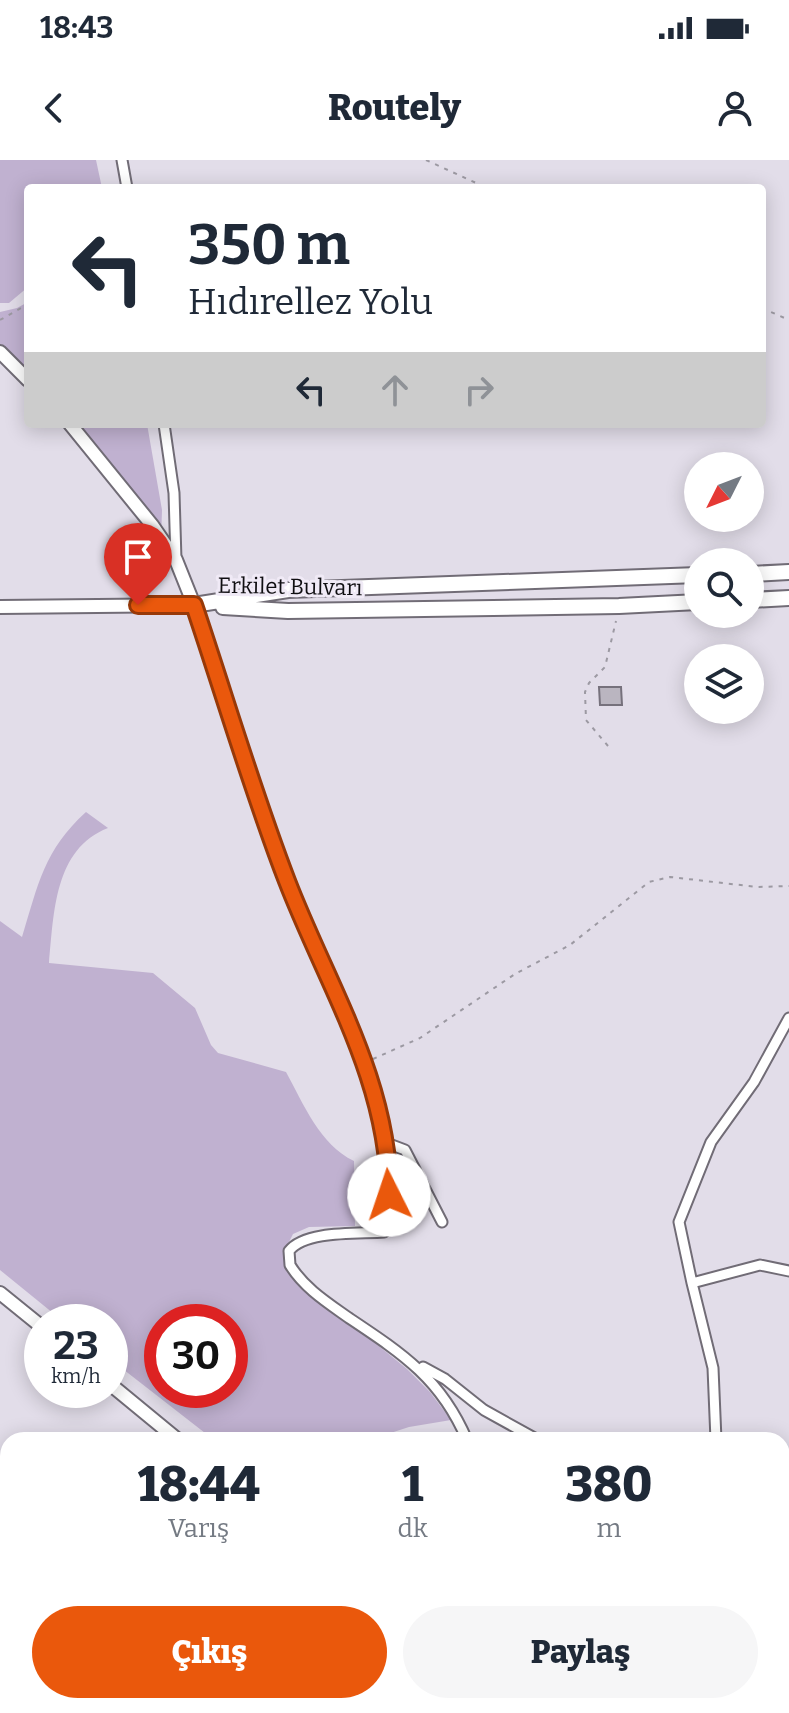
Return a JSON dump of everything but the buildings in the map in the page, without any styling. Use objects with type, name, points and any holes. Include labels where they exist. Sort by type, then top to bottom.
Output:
[{"type":"main road","points":[[764,573],[789,572]]},
{"type":"main road","name":"Erkilet Bulvarı","points":[[194,605],[288,590],[684,576]]},
{"type":"main road","points":[[764,599],[789,598]]},
{"type":"main road","name":"Erkilet Bulvarı","points":[[194,605],[288,611],[684,603]]},
{"type":"street","points":[[122,160],[126,184]]},
{"type":"street","points":[[0,352],[24,376]]},
{"type":"street","points":[[73,428],[152,525],[176,560],[194,605],[273,844],[365,1062],[376,1096],[389,1195],[384,1232],[318,1236],[296,1243],[289,1251],[288,1260],[292,1269],[320,1298],[413,1362],[445,1379],[484,1410],[524,1432]]},
{"type":"street","points":[[165,428],[174,493],[176,560]]},
{"type":"street","points":[[0,607],[194,605]]},
{"type":"street","points":[[716,1432],[713,1368],[679,1222],[711,1142],[754,1082],[789,1018]]},
{"type":"street","points":[[384,1142],[405,1150],[442,1222]]},
{"type":"street","points":[[692,1283],[760,1265],[789,1271]]},
{"type":"street","points":[[0,1293],[24,1312]]},
{"type":"street","points":[[413,1362],[443,1396],[463,1432]]},
{"type":"street","points":[[128,1399],[168,1432]]},
{"type":"path","points":[[426,160],[478,184]]},
{"type":"path","points":[[0,320],[24,306]]},
{"type":"path","points":[[766,310],[789,320]]},
{"type":"path","points":[[608,746],[586,720],[585,692],[589,683],[605,667],[619,606]]},
{"type":"path","points":[[365,1062],[420,1038],[515,974],[570,945],[649,882],[670,877],[758,887],[789,886]]},
{"type":"shaded area","points":[[0,160],[96,160],[101,184],[24,184],[24,290],[9,303],[0,303]]},
{"type":"shaded area","points":[[24,304],[24,377],[0,347],[0,312]]},
{"type":"shaded area","points":[[69,428],[148,428],[162,510],[161,540]]},
{"type":"shaded area","points":[[86,812],[108,828],[90,838],[67,867],[56,904],[49,963],[153,973],[195,1008],[211,1045],[218,1053],[286,1072],[322,1134],[331,1145],[354,1161],[355,1226],[309,1227],[293,1234],[285,1250],[298,1280],[407,1369],[451,1420],[394,1432],[204,1432],[173,1408],[248,1408],[248,1304],[144,1304],[144,1385],[128,1373],[128,1304],[42,1304],[0,1270],[0,921],[22,937],[44,869]]},
{"type":"route","points":[[138,605],[194,605],[273,844],[371,1079],[382,1130],[389,1195]]}]
